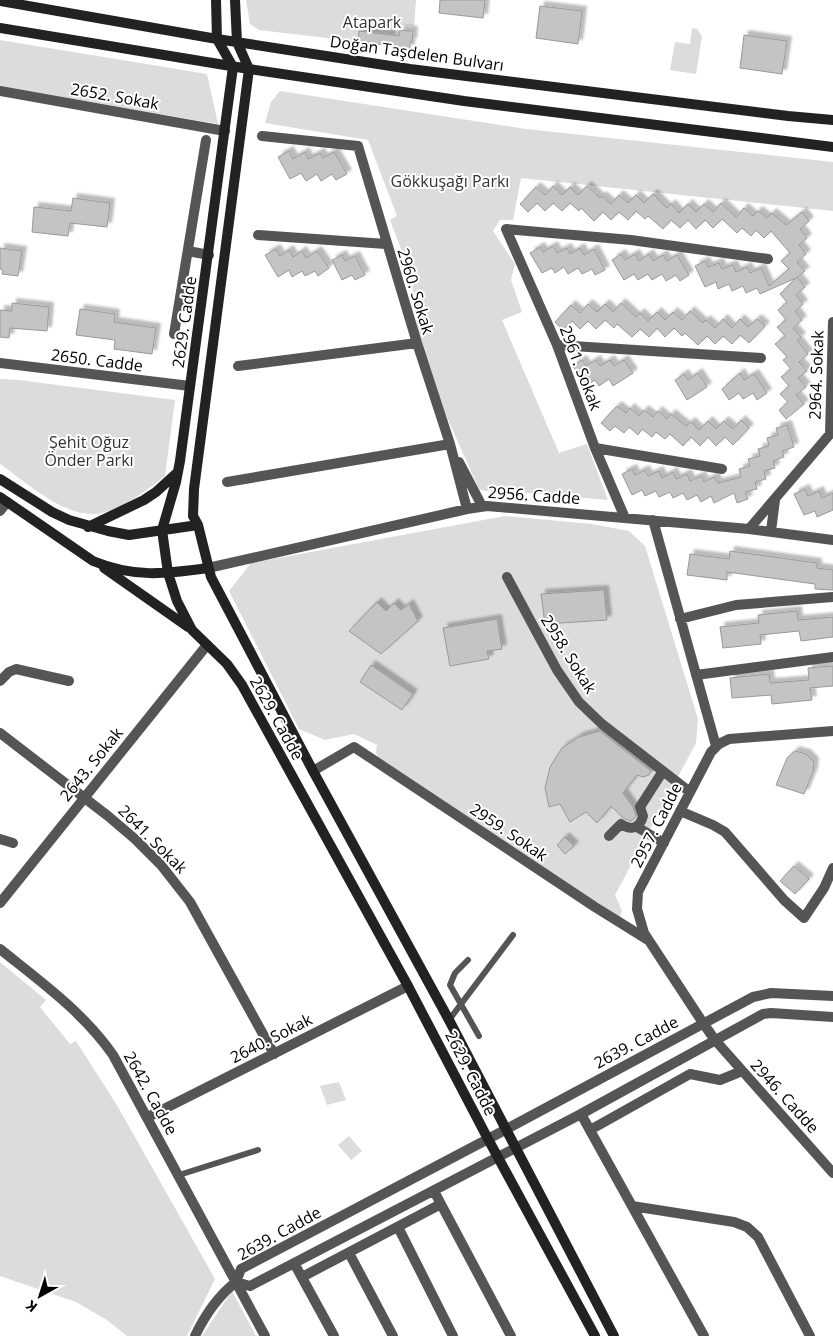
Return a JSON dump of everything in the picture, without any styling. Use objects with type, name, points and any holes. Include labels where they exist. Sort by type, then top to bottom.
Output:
[{"type":"main road","points":[[216,0],[217,39],[233,67]]},
{"type":"main road","points":[[235,0],[237,42],[250,70]]},
{"type":"main road","name":"Doğan Taşdelen Bulvarı","points":[[4,1],[217,39],[410,69],[833,120]]},
{"type":"main road","points":[[0,28],[250,70],[484,103],[833,147]]},
{"type":"main road","name":"2629. Cadde","points":[[233,67],[178,472],[162,530],[168,573],[177,600],[192,630],[227,664],[242,685],[408,986],[488,1139],[595,1336]]},
{"type":"main road","name":"2629. Cadde","points":[[250,70],[195,477],[193,516],[198,525],[208,568],[313,771],[449,1020],[614,1336]]},
{"type":"main road","points":[[88,527],[144,500],[178,472]]},
{"type":"main road","points":[[0,479],[52,512],[88,527],[128,535],[198,525]]},
{"type":"main road","points":[[3,500],[192,630]]},
{"type":"main road","points":[[92,561],[136,573],[168,573],[208,568]]},
{"type":"street","name":"2652. Sokak","points":[[0,91],[225,131]]},
{"type":"street","name":"2960. Sokak","points":[[262,136],[358,146],[386,244],[450,444],[467,509]]},
{"type":"street","points":[[174,334],[206,140]]},
{"type":"street","name":"2961. Sokak","points":[[625,518],[595,448],[557,345],[506,229],[631,240],[768,259]]},
{"type":"street","points":[[258,235],[386,244]]},
{"type":"street","points":[[188,251],[208,255]]},
{"type":"street","name":"2964. Sokak","points":[[749,529],[831,434],[833,322]]},
{"type":"street","points":[[238,366],[417,343]]},
{"type":"street","points":[[557,345],[761,358]]},
{"type":"street","name":"2650. Cadde","points":[[0,363],[190,386]]},
{"type":"street","points":[[227,482],[450,444]]},
{"type":"street","name":"2960. Sokak","points":[[450,444],[482,506]]},
{"type":"street","points":[[595,448],[722,469]]},
{"type":"street","points":[[0,511],[3,500]]},
{"type":"street","points":[[771,532],[774,500]]},
{"type":"street","name":"2956. Cadde","points":[[208,568],[482,506],[503,506],[749,529],[833,540]]},
{"type":"street","points":[[653,520],[716,746],[729,738],[833,731]]},
{"type":"street","name":"2958. Sokak","points":[[507,577],[553,663],[579,702],[602,724],[690,792]]},
{"type":"street","points":[[680,618],[736,606],[833,597]]},
{"type":"street","name":"2643. Sokak","points":[[0,903],[206,644]]},
{"type":"street","points":[[696,675],[833,657]]},
{"type":"street","points":[[0,681],[9,672],[16,669],[69,681]]},
{"type":"street","name":"2641. Sokak","points":[[0,733],[84,797],[135,839],[161,865],[180,888],[198,916],[274,1054]]},
{"type":"street","name":"2957. Cadde","points":[[704,1023],[649,941],[639,920],[637,898],[690,792],[716,746]]},
{"type":"street","name":"2959. Sokak","points":[[313,771],[354,747],[649,941]]},
{"type":"street","points":[[638,827],[643,820],[640,807],[662,771]]},
{"type":"street","points":[[680,812],[713,824],[726,832],[784,900],[804,918],[824,888],[833,868]]},
{"type":"street","points":[[609,836],[621,824],[628,828],[638,827],[664,843]]},
{"type":"street","points":[[0,839],[13,844]]},
{"type":"street","name":"2642. Cadde","points":[[0,949],[58,995],[87,1022],[114,1055],[265,1336]]},
{"type":"street","name":"2640. Sokak","points":[[148,1117],[408,986]]},
{"type":"street","name":"2639. Cadde","points":[[833,996],[771,993],[747,999],[488,1139],[241,1269],[236,1282],[250,1286],[581,1114],[767,1013],[833,1017]]},
{"type":"street","name":"2946. Cadde","points":[[704,1023],[715,1040],[833,1173]]},
{"type":"street","points":[[590,1130],[690,1074],[720,1080],[742,1071]]},
{"type":"street","points":[[581,1114],[704,1336]]},
{"type":"street","points":[[434,1191],[511,1336]]},
{"type":"street","points":[[302,1277],[441,1204]]},
{"type":"street","points":[[632,1206],[728,1221],[747,1227],[758,1237],[810,1336]]},
{"type":"street","points":[[398,1227],[453,1336]]},
{"type":"street","points":[[349,1253],[393,1336]]},
{"type":"street","points":[[294,1263],[334,1336]]},
{"type":"street","points":[[195,1336],[222,1294],[236,1282]]},
{"type":"lane","points":[[449,1020],[513,935]]},
{"type":"lane","points":[[468,960],[455,973],[450,985],[479,1036]]},
{"type":"lane","points":[[179,1175],[258,1150]]},
{"type":"green space","name":"Atapark","points":[[246,0],[416,0],[414,26],[396,25],[394,46],[259,30],[250,24]]},
{"type":"green space","points":[[692,28],[697,29],[702,36],[696,74],[670,70],[675,42],[690,44]]},
{"type":"green space","points":[[0,40],[207,74],[218,124],[0,86]]},
{"type":"green space","name":"Gökkuşağı Parkı","points":[[280,91],[526,129],[833,162],[833,211],[521,178],[513,220],[500,220],[493,231],[515,264],[511,280],[522,312],[502,320],[559,453],[587,444],[608,500],[485,491],[479,489],[445,413],[418,333],[411,275],[390,220],[397,216],[368,140],[265,123],[271,102]]},
{"type":"green space","name":"Şehit Oğuz Önder Parkı","points":[[0,379],[175,400],[165,476],[132,500],[103,513],[82,513],[69,509],[44,496],[0,464]]},
{"type":"green space","points":[[505,516],[592,524],[629,531],[645,546],[698,719],[696,743],[615,895],[622,911],[620,917],[379,760],[376,752],[377,745],[354,734],[325,740],[299,729],[229,591],[251,563]]},
{"type":"green space","points":[[0,962],[46,1000],[40,1007],[70,1044],[76,1041],[118,1107],[215,1279],[187,1336],[127,1336],[107,1320],[76,1302],[0,1276]]},
{"type":"green space","points":[[339,1082],[346,1100],[327,1105],[320,1086]]},
{"type":"green space","points":[[349,1136],[362,1151],[351,1160],[338,1145]]},
{"type":"green space","points":[[232,1291],[256,1336],[202,1336]]},
{"type":"building","points":[[440,0],[485,0],[483,18],[439,13]]},
{"type":"building","points":[[540,6],[582,11],[578,44],[536,38]]},
{"type":"building","points":[[400,30],[413,31],[410,49],[358,41],[359,31],[399,36]]},
{"type":"building","points":[[744,35],[787,41],[782,74],[740,68]]},
{"type":"building","points":[[289,151],[293,159],[305,152],[308,159],[320,153],[323,158],[334,152],[347,174],[336,180],[332,174],[321,181],[317,174],[306,181],[301,173],[290,179],[278,157]]},
{"type":"building","points":[[553,186],[562,195],[570,187],[578,195],[587,186],[600,198],[602,196],[611,204],[619,195],[628,203],[636,195],[644,203],[653,194],[667,208],[671,204],[679,213],[688,204],[696,212],[704,204],[713,212],[721,203],[736,217],[744,208],[753,216],[758,211],[767,218],[772,213],[786,225],[802,212],[809,221],[800,229],[807,238],[799,245],[806,254],[797,262],[805,271],[797,277],[805,287],[796,295],[803,304],[795,311],[802,320],[793,328],[801,337],[797,340],[808,354],[799,362],[807,371],[798,378],[806,387],[796,395],[804,404],[786,419],[779,410],[788,402],[780,394],[789,386],[781,377],[791,369],[783,360],[787,357],[775,344],[785,336],[777,327],[786,320],[778,310],[787,302],[780,294],[796,278],[760,294],[757,288],[746,293],[743,286],[732,291],[729,284],[718,289],[716,282],[705,287],[695,266],[705,261],[708,267],[719,263],[722,269],[733,265],[736,272],[747,267],[750,273],[761,268],[769,286],[789,269],[781,261],[790,253],[771,231],[764,238],[756,230],[751,236],[742,228],[737,233],[722,219],[713,228],[705,220],[696,229],[688,220],[680,228],[671,220],[663,229],[648,216],[645,219],[636,211],[628,220],[619,212],[611,220],[603,212],[594,221],[581,208],[579,211],[570,203],[562,211],[553,203],[545,211],[537,203],[528,212],[520,204],[536,187],[545,195]]},
{"type":"building","points":[[73,198],[110,203],[107,227],[70,223],[68,236],[32,232],[34,207],[71,211]]},
{"type":"building","points":[[553,246],[557,253],[567,248],[570,254],[580,248],[584,255],[594,249],[605,270],[595,275],[592,269],[582,274],[578,268],[568,274],[564,267],[555,273],[552,268],[542,273],[530,253],[540,247],[543,252]]},
{"type":"building","points":[[0,248],[22,251],[18,276],[2,274],[3,270],[0,269]]},
{"type":"building","points":[[276,249],[280,256],[289,250],[293,257],[302,251],[306,258],[317,251],[329,268],[318,276],[315,271],[305,276],[302,271],[292,277],[289,270],[278,277],[265,255]]},
{"type":"building","points":[[621,254],[625,260],[635,254],[639,261],[649,254],[653,261],[663,255],[667,261],[677,255],[689,275],[680,281],[676,275],[666,281],[662,274],[652,280],[648,274],[638,280],[634,274],[624,280],[612,260]]},
{"type":"building","points":[[342,255],[345,261],[355,256],[365,275],[355,280],[352,275],[342,280],[332,260]]},
{"type":"building","points":[[12,303],[49,307],[47,331],[10,328],[9,338],[0,337],[0,310],[12,311]]},
{"type":"building","points":[[621,303],[636,317],[640,313],[648,321],[657,312],[665,320],[673,312],[682,320],[690,311],[703,323],[706,320],[715,328],[723,319],[732,328],[740,319],[748,327],[757,319],[765,326],[749,343],[740,335],[732,344],[723,336],[715,344],[707,336],[698,345],[685,333],[682,336],[674,328],[665,337],[657,328],[649,337],[640,329],[632,337],[617,324],[614,328],[605,320],[596,329],[588,321],[580,329],[572,321],[563,330],[555,322],[571,305],[580,313],[588,304],[597,312],[605,304],[613,312]]},
{"type":"building","points":[[80,309],[115,314],[114,322],[156,328],[152,354],[114,349],[115,340],[76,335]]},
{"type":"building","points":[[582,360],[586,366],[596,360],[600,366],[610,360],[614,366],[624,360],[633,373],[613,386],[609,379],[599,386],[595,380],[585,386],[573,366]]},
{"type":"building","points":[[698,373],[707,387],[687,400],[675,380],[684,374],[688,380]]},
{"type":"building","points":[[740,373],[744,380],[754,374],[767,393],[757,400],[753,393],[743,399],[739,393],[729,400],[722,389]]},
{"type":"building","points":[[617,406],[626,413],[630,408],[639,416],[644,410],[653,417],[658,411],[667,419],[671,414],[686,426],[691,422],[699,430],[708,421],[716,429],[724,421],[733,429],[741,420],[749,428],[733,445],[725,437],[716,446],[708,437],[700,446],[691,437],[683,446],[670,434],[665,439],[656,432],[652,437],[642,429],[638,435],[629,427],[624,433],[615,426],[610,431],[601,423]]},
{"type":"building","points":[[787,425],[794,447],[782,451],[784,457],[773,461],[775,468],[764,471],[766,479],[755,482],[757,489],[745,492],[748,499],[737,503],[734,493],[714,503],[711,496],[701,502],[697,495],[687,500],[683,493],[673,498],[670,492],[659,497],[656,491],[645,496],[642,490],[632,495],[622,474],[632,469],[635,475],[645,470],[648,476],[659,471],[662,478],[673,472],[676,479],[687,474],[690,481],[701,476],[704,482],[714,477],[718,483],[741,477],[739,469],[750,466],[748,459],[760,456],[758,449],[769,446],[767,438],[778,435],[776,428]]},
{"type":"building","points":[[805,489],[808,496],[819,491],[822,498],[833,493],[833,510],[817,517],[815,511],[804,515],[794,494]]},
{"type":"building","points":[[730,551],[817,563],[817,568],[833,570],[833,590],[815,589],[815,584],[727,572],[727,580],[687,575],[690,554],[729,559]]},
{"type":"building","points":[[604,590],[607,620],[545,624],[541,594]]},
{"type":"building","points":[[377,602],[386,611],[394,603],[401,610],[409,604],[418,621],[381,654],[349,631]]},
{"type":"building","points":[[797,611],[798,620],[833,617],[833,637],[801,641],[799,631],[760,635],[761,644],[723,648],[720,627],[759,623],[758,615]]},
{"type":"building","points":[[497,619],[502,649],[487,651],[489,659],[450,666],[443,628]]},
{"type":"building","points":[[371,665],[413,694],[402,710],[360,682]]},
{"type":"building","points":[[833,666],[833,686],[810,688],[812,700],[772,704],[771,695],[732,698],[730,678],[769,674],[770,683],[809,680],[808,668]]},
{"type":"building","points":[[600,731],[651,771],[649,775],[643,777],[637,775],[623,793],[633,807],[636,816],[633,820],[630,821],[623,818],[611,806],[597,823],[586,812],[570,822],[560,804],[549,807],[545,788],[550,767],[562,748],[579,737]]},
{"type":"building","points":[[795,751],[806,754],[814,762],[813,772],[804,794],[776,785],[787,758]]},
{"type":"building","points":[[565,837],[574,846],[565,854],[557,845]]},
{"type":"building","points":[[794,866],[809,879],[795,894],[780,881]]}]
